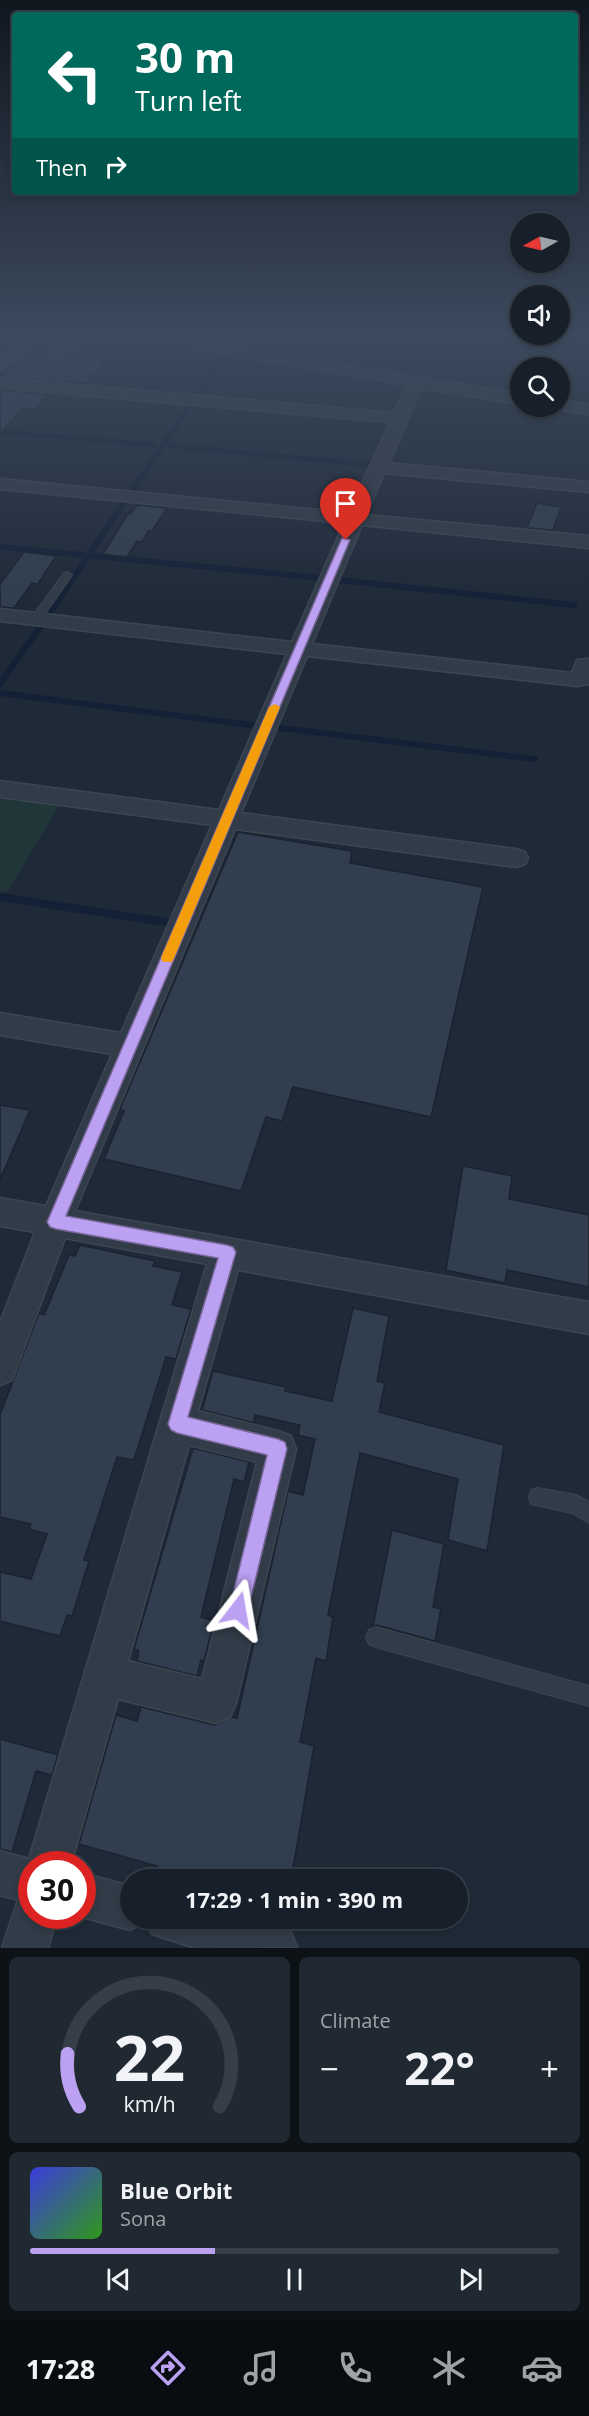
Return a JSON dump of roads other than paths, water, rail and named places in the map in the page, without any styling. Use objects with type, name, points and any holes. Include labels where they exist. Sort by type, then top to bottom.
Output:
[{"type":"street","points":[[0,1368],[56,1222],[396,424]]},
{"type":"street","points":[[378,467],[589,487]]},
{"type":"street","points":[[0,484],[589,542]]},
{"type":"street","points":[[0,615],[299,649],[578,674]]},
{"type":"street","points":[[0,789],[516,858]]},
{"type":"street","points":[[0,1024],[130,1046]]},
{"type":"street","points":[[0,1212],[589,1318]]},
{"type":"street","points":[[53,1851],[227,1252]]},
{"type":"street","points":[[104,1675],[216,1703],[278,1449],[177,1424]]},
{"type":"street","points":[[0,1873],[18,1878]]},
{"type":"street","points":[[96,1899],[120,1905]]},
{"type":"street","points":[[24,1948],[30,1929]]},
{"type":"street","points":[[208,1929],[274,1947]]},
{"type":"lane","points":[[36,619],[67,576]]},
{"type":"lane","points":[[538,1497],[576,1504],[589,1514]]},
{"type":"lane","points":[[376,1637],[589,1696]]},
{"type":"waterway","points":[[106,529],[177,424]]},
{"type":"waterway","points":[[0,432],[155,445]]},
{"type":"waterway","points":[[170,446],[373,465]]},
{"type":"waterway","points":[[88,556],[107,528]]},
{"type":"waterway","points":[[0,547],[88,556]]},
{"type":"waterway","points":[[47,617],[88,556]]},
{"type":"waterway","points":[[88,556],[322,578]]},
{"type":"waterway","points":[[338,580],[574,605]]},
{"type":"waterway","points":[[0,684],[42,624]]},
{"type":"waterway","points":[[0,693],[258,726]]},
{"type":"waterway","points":[[272,727],[535,759]]},
{"type":"waterway","points":[[0,897],[171,923]]}]
